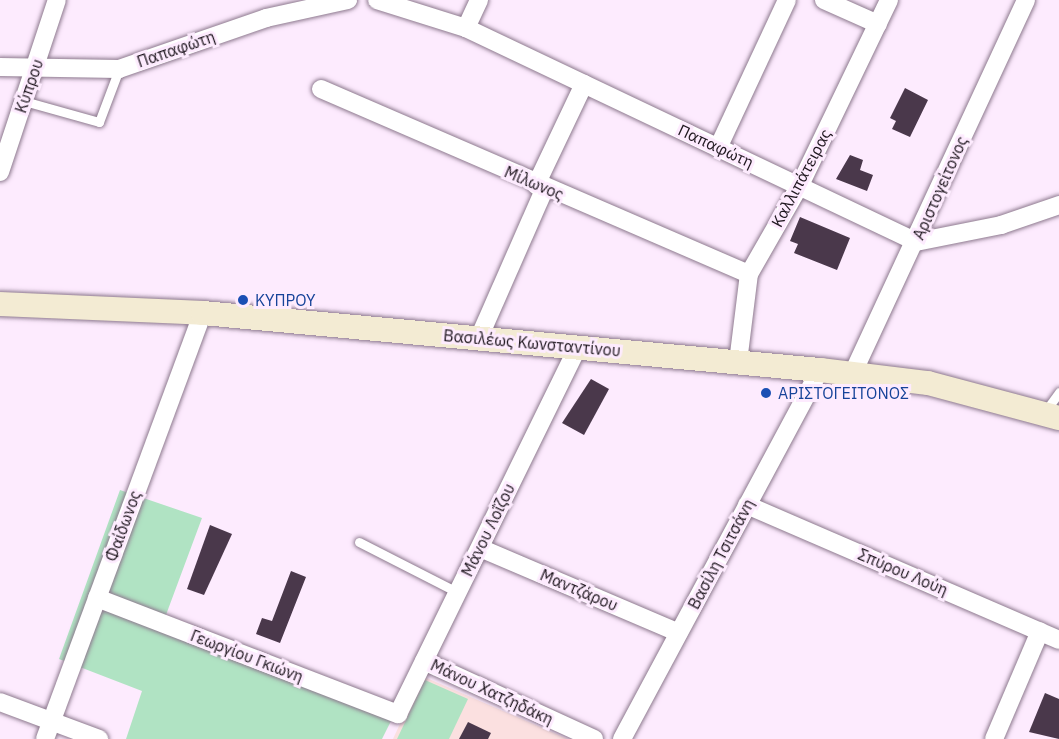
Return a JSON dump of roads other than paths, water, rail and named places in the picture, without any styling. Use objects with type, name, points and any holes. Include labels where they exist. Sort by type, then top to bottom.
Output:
[{"type":"main road","name":"Βασιλέως Κωνσταντίνου","points":[[0,304],[203,313],[820,370],[928,382],[1051,416]]},
{"type":"street","name":"Κύπρου","points":[[0,172],[57,0]]},
{"type":"street","name":"Παπαφώτη","points":[[0,67],[35,70],[119,69],[266,18],[336,0],[348,0]]},
{"type":"street","name":"Παπαφώτη","points":[[377,0],[466,28],[916,242]]},
{"type":"street","points":[[466,28],[479,0]]},
{"type":"street","points":[[718,148],[787,0]]},
{"type":"street","points":[[824,0],[878,24]]},
{"type":"street","name":"Καλλιπάτειρας","points":[[738,362],[748,274],[800,185],[889,0]]},
{"type":"street","name":"Αριστογείτονος","points":[[852,375],[916,242],[1026,0]]},
{"type":"street","points":[[479,338],[584,84]]},
{"type":"street","name":"Μίλωνος","points":[[321,89],[540,186],[748,274]]},
{"type":"street","points":[[916,242],[1001,225],[1059,205]]},
{"type":"street","name":"Φαίδωνος","points":[[45,739],[203,313]]},
{"type":"street","name":"Μάνου Λοΐζου","points":[[398,714],[578,347]]},
{"type":"street","name":"Βασίλη Τσιτσάνη","points":[[622,739],[820,370]]},
{"type":"street","name":"Σπύρου Λούη","points":[[747,505],[1059,640]]},
{"type":"street","name":"Μαντζάρου","points":[[480,548],[679,633]]},
{"type":"street","name":"Γεωργίου Γκιώνη","points":[[97,598],[398,714]]},
{"type":"street","points":[[996,738],[1040,631]]},
{"type":"street","name":"Μάνου Χατζηδάκη","points":[[424,661],[594,739]]},
{"type":"street","points":[[0,702],[99,739]]},
{"type":"lane","points":[[24,101],[99,122],[119,69]]},
{"type":"lane","points":[[1051,416],[1059,392]]},
{"type":"lane","points":[[359,542],[457,592]]},
{"type":"place","name":"ΚΥΠΡΟΥ","points":[[243,300]]},
{"type":"place","name":"ΑΡΙΣΤΟΓΕΙΤΟΝΟΣ","points":[[766,393]]}]
